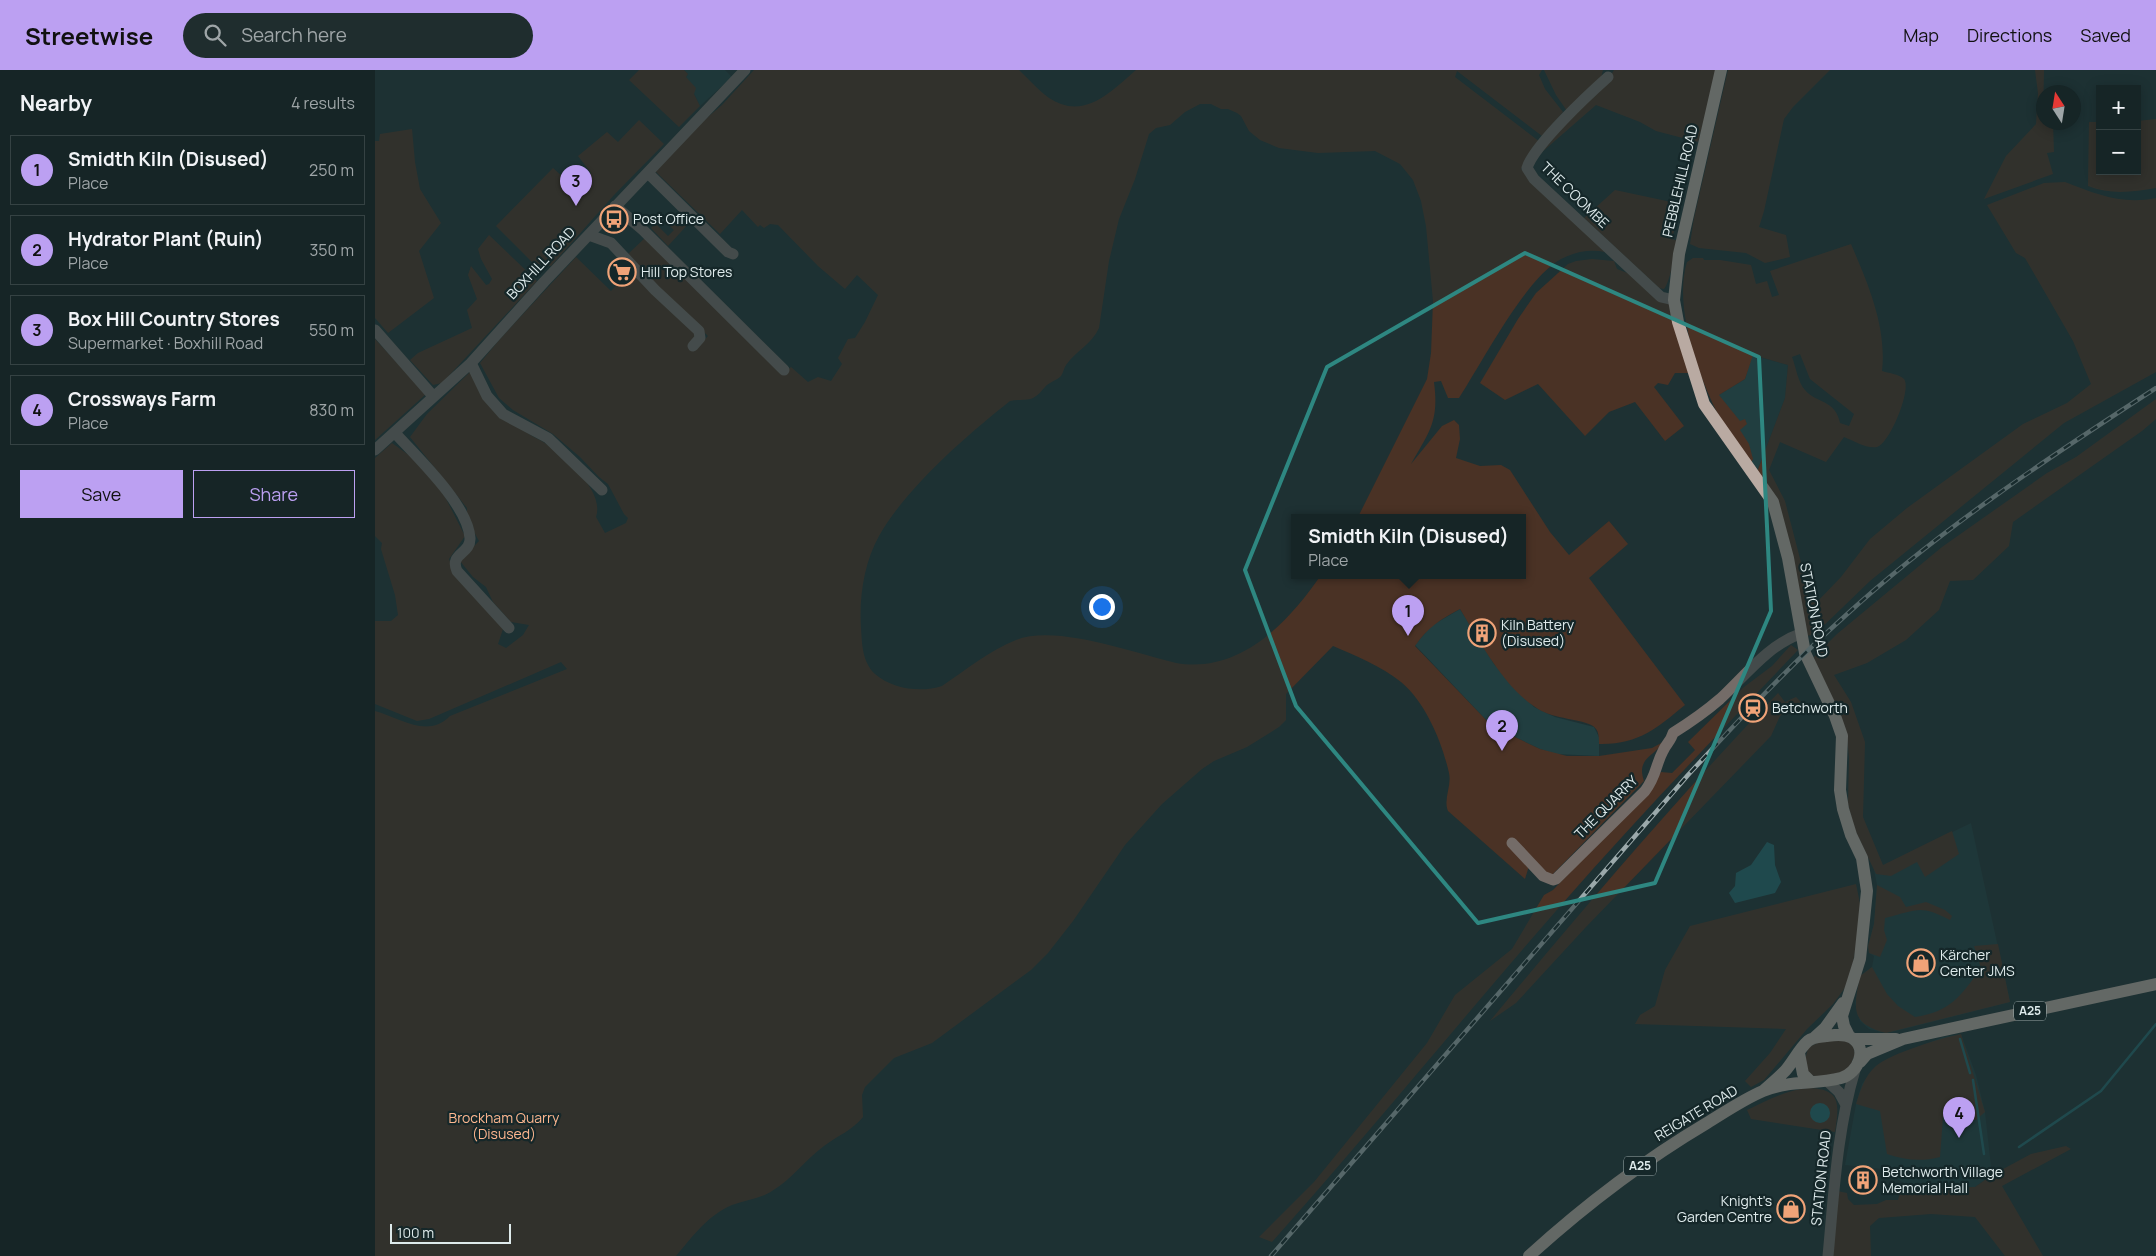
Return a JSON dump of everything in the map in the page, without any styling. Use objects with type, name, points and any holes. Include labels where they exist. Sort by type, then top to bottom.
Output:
[{"type":"main road","name":"PEBBLEHILL ROAD","points":[[1674,300],[1679,258],[1721,70]]},
{"type":"main road","name":"STATION ROAD","points":[[1674,300],[1678,322],[1704,404],[1773,502],[1788,558],[1801,634],[1809,665],[1835,716],[1842,736],[1840,790],[1843,809],[1851,835],[1862,858],[1867,891],[1860,959],[1845,1000],[1842,1016],[1844,1026],[1851,1038]]},
{"type":"main road","name":"A25","points":[[1857,1066],[1867,1054],[1903,1039],[2156,984]]},
{"type":"main road","name":"STATION ROAD","points":[[1814,1038],[1825,1028],[1845,1000]]},
{"type":"main road","points":[[1836,1034],[1851,1038],[1858,1045],[1857,1066],[1848,1076],[1827,1082],[1810,1081],[1803,1074],[1799,1053],[1808,1041],[1814,1038],[1836,1034]]},
{"type":"main road","name":"A25","points":[[1851,1038],[1903,1039]]},
{"type":"main road","name":"REIGATE ROAD","points":[[1529,1256],[1566,1222],[1632,1171],[1685,1136],[1763,1091],[1785,1071],[1799,1053]]},
{"type":"main road","name":"REIGATE ROAD","points":[[1763,1091],[1790,1083],[1810,1081]]},
{"type":"street","name":"BOXHILL ROAD","points":[[375,450],[471,363],[615,206],[745,70]]},
{"type":"street","name":"THE COOMBE","points":[[1608,76],[1581,102],[1545,142],[1527,168],[1534,179],[1661,297],[1674,300]]},
{"type":"street","points":[[648,173],[728,252],[733,254]]},
{"type":"street","points":[[615,206],[643,230],[784,370]]},
{"type":"street","points":[[589,234],[611,243],[655,290],[699,331],[700,338],[693,346]]},
{"type":"street","points":[[375,330],[433,396]]},
{"type":"street","points":[[471,363],[487,396],[503,414],[548,438],[602,490]]},
{"type":"street","points":[[395,433],[443,485],[460,509],[470,537],[469,545],[455,560],[457,571],[509,628]]},
{"type":"street","name":"THE QUARRY","points":[[1512,843],[1543,876],[1553,880],[1557,879],[1645,791],[1655,776],[1662,752],[1671,741],[1673,733],[1698,717],[1756,663],[1787,639],[1801,634]]},
{"type":"street","name":"STATION ROAD","points":[[1828,1256],[1845,1103],[1857,1066]]},
{"type":"street","points":[[1827,1082],[1839,1092],[1845,1103]]},
{"type":"highlighted area","points":[[1525,253],[1759,357],[1771,611],[1655,883],[1478,923],[1296,706],[1245,570],[1327,367]]},
{"type":"shaded area","points":[[684,70],[725,70],[732,77],[700,106],[686,77],[688,74]]},
{"type":"shaded area","points":[[1752,355],[1788,365],[1785,398],[1757,472],[1721,419],[1712,399],[1745,379]]},
{"type":"shaded area","points":[[1460,609],[1494,664],[1534,707],[1555,717],[1594,727],[1599,737],[1599,756],[1555,754],[1498,729],[1489,723],[1415,645],[1431,626]]},
{"type":"shaded area","points":[[1971,823],[2010,1002],[1886,1033],[1869,1029],[1860,1021],[1855,1003],[1860,976],[1872,967],[1874,956],[1869,953],[1868,946],[1874,924],[1877,885],[1874,870]]},
{"type":"shaded area","points":[[1961,1034],[1976,1075],[1985,1112],[1992,1175],[1975,1187],[1911,1188],[1882,1169],[1845,1165],[1856,1104],[1862,1084],[1876,1066],[1943,1037]]},
{"type":"green space","points":[[639,70],[684,70],[688,74],[686,77],[696,88],[694,94],[700,106],[679,127],[629,80]]},
{"type":"green space","name":"Brockham Quarry (Disused)","points":[[754,70],[1019,70],[1055,102],[1072,106],[1083,106],[1102,98],[1136,70],[1542,70],[1539,75],[1545,89],[1563,112],[1542,136],[1457,71],[1455,77],[1540,142],[1521,169],[1605,252],[1588,251],[1577,253],[1561,259],[1547,269],[1533,284],[1505,322],[1459,398],[1448,398],[1441,381],[1434,382],[1434,416],[1428,434],[1411,464],[1442,426],[1454,420],[1459,425],[1460,439],[1456,458],[1480,466],[1501,465],[1510,470],[1550,532],[1569,555],[1609,521],[1628,544],[1589,578],[1685,705],[1646,734],[1625,742],[1599,744],[1598,732],[1593,726],[1538,709],[1515,690],[1494,664],[1460,609],[1441,620],[1424,634],[1415,646],[1489,723],[1540,749],[1567,756],[1599,756],[1652,748],[1663,742],[1647,758],[1642,767],[1644,781],[1551,876],[1529,866],[1525,879],[1448,811],[1446,802],[1450,778],[1446,761],[1432,724],[1410,691],[1385,671],[1333,646],[1286,694],[1286,720],[1279,727],[1247,747],[1214,761],[1162,804],[1125,845],[1073,921],[1048,953],[1031,970],[932,1043],[894,1058],[865,1087],[862,1095],[863,1117],[859,1122],[817,1151],[786,1181],[772,1191],[757,1198],[732,1205],[716,1214],[701,1227],[676,1256],[375,1256],[375,711],[414,725],[432,726],[441,723],[450,716],[567,669],[561,662],[429,719],[417,721],[375,704],[375,621],[391,621],[398,615],[395,595],[381,549],[382,543],[375,536],[375,458],[392,443],[410,456],[441,489],[465,536],[449,559],[459,578],[503,629],[498,644],[506,648],[523,635],[529,625],[511,622],[493,602],[486,587],[473,577],[460,561],[479,541],[467,519],[467,508],[410,437],[427,414],[470,372],[524,430],[553,449],[581,476],[595,496],[596,517],[605,533],[626,523],[628,518],[608,484],[553,434],[513,410],[499,398],[480,363],[576,257],[611,291],[633,269],[696,334],[694,351],[708,336],[659,289],[628,254],[646,237],[783,373],[791,367],[808,382],[818,377],[831,381],[842,364],[838,358],[848,339],[855,338],[878,295],[857,275],[845,289],[818,266],[778,225],[770,224],[764,228],[760,225],[758,227],[742,210],[720,234],[655,171],[702,122],[722,105]],"holes":[[[1200,104],[1211,104],[1221,109],[1228,109],[1237,113],[1241,116],[1249,131],[1260,140],[1279,148],[1318,153],[1375,151],[1400,164],[1413,180],[1421,201],[1426,226],[1433,301],[1431,353],[1427,379],[1360,514],[1526,514],[1526,579],[1318,579],[1293,611],[1277,627],[1241,653],[1221,661],[1199,664],[1176,663],[1095,642],[1052,635],[1033,636],[1006,644],[942,686],[925,689],[907,688],[882,679],[867,664],[862,646],[861,616],[862,592],[866,569],[879,536],[905,499],[957,446],[1010,401],[1037,396],[1047,385],[1061,376],[1070,360],[1092,339],[1099,328],[1109,261],[1119,219],[1135,179],[1149,134],[1156,128],[1170,125],[1185,112]]]},
{"type":"green space","points":[[1544,70],[1603,70],[1601,78],[1567,111],[1556,95]]},
{"type":"green space","points":[[1614,70],[1718,70],[1698,142],[1656,131],[1640,122],[1596,105],[1541,153],[1571,117],[1606,83]]},
{"type":"green space","points":[[1728,70],[1830,70],[1793,107],[1784,119],[1759,227],[1786,235],[1790,257],[1765,263],[1746,253],[1699,248],[1690,244],[1694,218]]},
{"type":"green space","points":[[2035,70],[2044,70],[2044,85],[2037,85]]},
{"type":"green space","points":[[2156,119],[2156,188],[2113,192],[2088,186],[2089,122],[2096,122],[2096,175],[2141,175],[2141,121]]},
{"type":"green space","points":[[639,120],[664,144],[614,195],[551,266],[533,263],[496,226],[553,168],[575,188],[591,173],[578,156],[607,132],[618,142]]},
{"type":"green space","points":[[2036,124],[2036,130],[2053,130],[2054,152],[2047,153],[2053,174],[1984,199],[2006,156]]},
{"type":"green space","points":[[412,129],[420,189],[441,223],[419,251],[434,298],[388,333],[375,318],[375,141],[379,141],[380,134]]},
{"type":"green space","points":[[2065,182],[2098,194],[2120,199],[2144,200],[2156,198],[2156,372],[2064,423],[1870,581],[1814,635],[1804,636],[1791,557],[1757,472],[1785,398],[1788,365],[1753,355],[1745,379],[1719,395],[1740,421],[1745,419],[1747,424],[1740,430],[1749,444],[1753,459],[1751,463],[1720,418],[1704,383],[1690,342],[1683,300],[1687,262],[1693,258],[1703,258],[1704,260],[1720,260],[1751,265],[1756,284],[1767,281],[1772,297],[1779,295],[1770,271],[1851,244],[1870,290],[1879,322],[1882,338],[1882,371],[1904,379],[1906,385],[1905,393],[1898,415],[1888,436],[1877,447],[1865,446],[1844,437],[1826,462],[1780,442],[1769,470],[1785,501],[1803,570],[1808,598],[1816,603],[1841,577],[1870,539],[1907,508],[2023,424],[2067,403],[2091,384],[2073,341],[2025,258],[2016,253],[1987,205],[2044,183]],"holes":[[[1800,354],[1810,379],[1854,414],[1849,426],[1840,423],[1838,415],[1830,406],[1805,390],[1799,379],[1792,357]]]},
{"type":"green space","points":[[1615,190],[1676,203],[1675,208],[1680,209],[1672,239],[1678,241],[1670,274],[1664,289],[1659,288],[1584,218]]},
{"type":"green space","points":[[679,213],[684,214],[691,221],[668,246],[651,228],[655,223],[668,236],[674,230],[668,224]]},
{"type":"green space","points":[[489,235],[537,281],[442,383],[433,385],[410,360],[418,353],[472,328],[467,310],[477,299],[468,275],[471,266],[486,285],[492,279],[481,259],[478,249]]},
{"type":"green space","points":[[1592,259],[1614,261],[1617,269],[1630,274],[1670,303],[1689,373],[1675,373],[1668,385],[1658,383],[1654,387],[1684,426],[1665,441],[1635,402],[1609,412],[1585,436],[1538,384],[1505,400],[1480,383],[1518,319],[1536,293],[1568,264]]},
{"type":"green space","points":[[375,339],[426,394],[375,440]]},
{"type":"green space","points":[[2156,399],[2156,419],[2142,431],[2013,522],[2009,546],[1973,580],[1950,581],[1939,610],[1906,640],[1867,663],[1834,675],[1851,702],[1865,742],[1863,817],[1883,865],[1952,831],[1959,854],[1925,877],[1917,862],[1891,876],[1876,874],[1854,828],[1848,804],[1849,758],[1847,737],[1813,658],[1837,634],[1942,547],[2047,473],[2076,457]]},
{"type":"green space","points":[[1791,645],[1798,650],[1679,776],[1525,946],[1272,1242],[1259,1237],[1314,1182],[1427,1043],[1455,995],[1512,949],[1544,895],[1553,890],[1648,791],[1661,772],[1672,773],[1695,750],[1688,742],[1744,687],[1772,666]]},
{"type":"green space","points":[[1778,693],[1785,702],[1796,697],[1801,702],[1780,716],[1771,736],[1586,927],[1516,1003],[1490,1021],[1631,854]]},
{"type":"green space","points":[[1856,884],[1862,913],[1847,985],[1833,1004],[1807,1029],[1764,1080],[1751,1087],[1745,1081],[1770,1053],[1786,1029],[1635,1024],[1640,1015],[1655,1006],[1665,970],[1690,926]]},
{"type":"green space","points":[[1877,885],[1900,897],[1906,907],[1926,902],[1945,910],[1952,916],[1950,920],[1932,912],[1918,910],[1885,918],[1884,930],[1887,940],[1880,957],[1869,953],[1868,946],[1874,924]]},
{"type":"green space","points":[[1998,944],[2010,1002],[1886,1033],[1865,1025],[1860,1019],[1857,1013],[1856,997],[1860,976],[1872,967],[1887,994],[1898,1006],[1915,1017],[1927,1015],[1946,1007],[1954,1001],[1981,968],[1974,946]]},
{"type":"green space","points":[[1961,1034],[1985,1112],[1976,1120],[1943,1117],[1940,1157],[1913,1160],[1887,1154],[1880,1111],[1856,1104],[1866,1079],[1876,1066],[1893,1056],[1930,1042]]},
{"type":"green space","points":[[1822,1041],[1846,1041],[1853,1046],[1855,1054],[1849,1069],[1825,1077],[1813,1076],[1809,1073],[1806,1058],[1809,1047]]},
{"type":"green space","points":[[1809,1088],[1828,1091],[1836,1100],[1835,1132],[1751,1119],[1747,1110],[1785,1093]]},
{"type":"green space","points":[[2066,1146],[2071,1149],[2002,1186],[2043,1256],[2005,1256],[1975,1217],[1931,1214],[1879,1218],[1870,1226],[1871,1256],[1832,1256],[1837,1191],[1847,1193],[1848,1199],[1854,1205],[1877,1204],[1886,1200],[1898,1200],[1903,1183],[1911,1188],[1975,1187],[1992,1175],[2031,1154]]},
{"type":"water","points":[[1767,842],[1774,845],[1775,865],[1781,882],[1775,893],[1735,903],[1729,893],[1735,886],[1736,873],[1751,865]]},
{"type":"water","points":[[1820,1103],[1827,1106],[1830,1113],[1827,1120],[1820,1123],[1813,1120],[1810,1113],[1813,1106]]},
{"type":"waterway","points":[[2019,1147],[2101,1091],[2156,1024]]},
{"type":"waterway","points":[[1960,1039],[1970,1073]]},
{"type":"waterway","points":[[1973,1080],[1984,1154]]},
{"type":"railway","points":[[1271,1256],[1688,775],[1804,654],[1881,584],[1957,524],[2035,468],[2156,388]]},
{"type":"place","name":"Box Hill Country Stores","points":[[576,206]]},
{"type":"place","name":"Post Office","points":[[614,219]]},
{"type":"place","name":"Hill Top Stores","points":[[622,272]]},
{"type":"place","name":"Kiln Battery (Disused)","points":[[1482,633]]},
{"type":"place","name":"Smidth Kiln (Disused)","points":[[1408,636]]},
{"type":"place","name":"Betchworth","points":[[1753,708]]},
{"type":"place","name":"Hydrator Plant (Ruin)","points":[[1502,751]]},
{"type":"place","name":"Kärcher Center JMS","points":[[1921,963]]},
{"type":"place","name":"Crossways Farm","points":[[1959,1138]]},
{"type":"place","name":"Betchworth Village Memorial Hall","points":[[1863,1180]]},
{"type":"place","name":"Knight's Garden Centre","points":[[1791,1209]]}]
